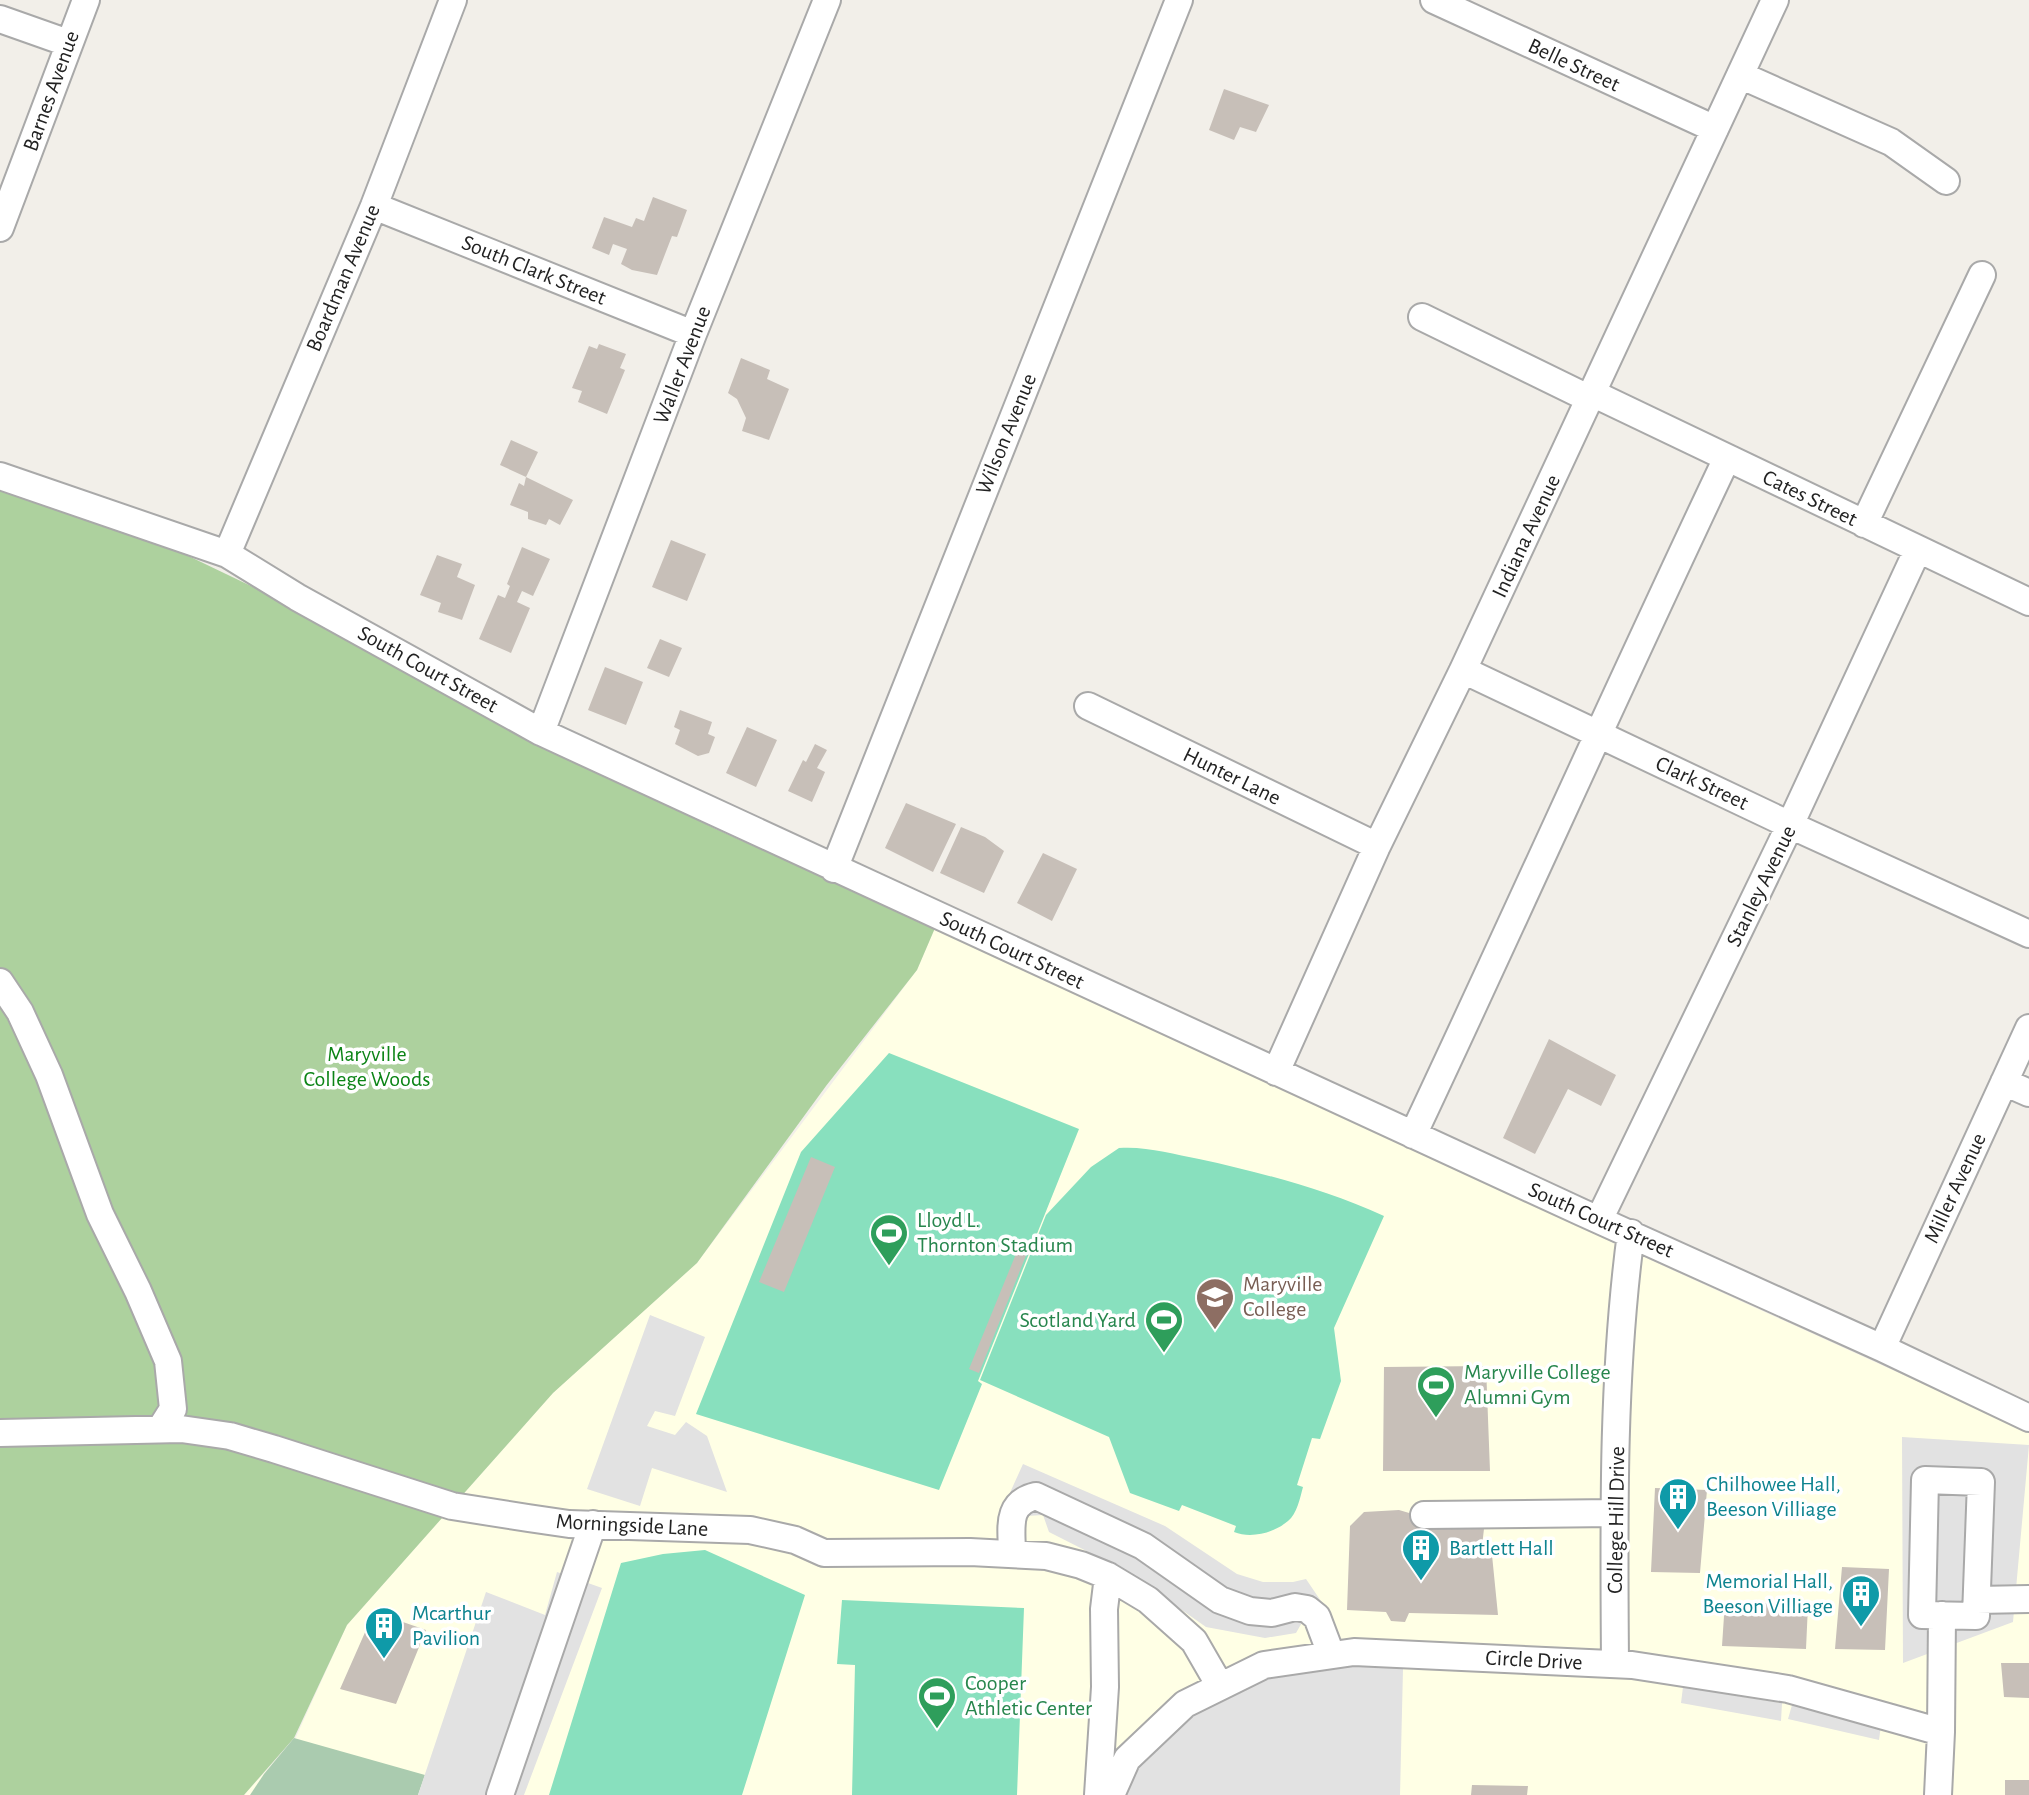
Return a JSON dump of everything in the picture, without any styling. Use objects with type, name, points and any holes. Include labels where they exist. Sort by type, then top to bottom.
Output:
[{"type":"street","name":"Barnes Avenue","points":[[0,228],[86,0]]},
{"type":"street","name":"Boardman Avenue","points":[[227,554],[374,206],[453,0]]},
{"type":"street","name":"Waller Avenue","points":[[541,732],[693,334],[827,0]]},
{"type":"street","name":"Wilson Avenue","points":[[834,869],[1179,0]]},
{"type":"street","name":"Belle Street","points":[[1434,0],[1715,129]]},
{"type":"street","name":"Indiana Avenue","points":[[1276,1072],[1377,846],[1463,670],[1775,0]]},
{"type":"street","points":[[0,19],[68,43]]},
{"type":"street","points":[[1740,75],[1891,142],[1946,181]]},
{"type":"street","name":"South Clark Street","points":[[374,206],[693,334]]},
{"type":"street","points":[[1864,524],[1982,275]]},
{"type":"street","name":"Cates Street","points":[[1422,317],[2029,602]]},
{"type":"street","points":[[1413,1135],[1727,458]]},
{"type":"street","name":"South Court Street","points":[[0,476],[227,554],[297,597],[541,732],[2029,1418]]},
{"type":"street","name":"Stanley Avenue","points":[[1599,1220],[1790,825],[1918,549]]},
{"type":"street","name":"Clark Street","points":[[1463,670],[2029,934]]},
{"type":"street","name":"Hunter Lane","points":[[1088,706],[1377,846]]},
{"type":"street","points":[[0,982],[20,1012],[49,1075],[100,1214],[168,1361],[173,1409],[161,1428]]},
{"type":"street","name":"Miller Avenue","points":[[1882,1348],[2029,1028]]},
{"type":"street","points":[[2004,1082],[2029,1093]]},
{"type":"street","name":"College Hill Drive","points":[[1615,1664],[1614,1513],[1624,1288],[1631,1233]]},
{"type":"street","name":"Morningside Lane","points":[[0,1433],[161,1428],[230,1436],[452,1506],[569,1524],[750,1530],[795,1540],[824,1553],[1046,1556],[1108,1576],[1148,1600],[1194,1641],[1220,1686]]},
{"type":"street","points":[[1925,1480],[1981,1482],[1977,1600],[1976,1616],[1922,1615],[1925,1480]]},
{"type":"street","points":[[1012,1554],[1011,1520],[1015,1510],[1024,1499],[1036,1496],[1143,1546],[1220,1600],[1250,1611],[1272,1613],[1295,1607],[1307,1609],[1317,1617],[1331,1654]]},
{"type":"street","points":[[1424,1515],[1614,1513]]},
{"type":"street","points":[[500,1795],[593,1524]]},
{"type":"street","points":[[1098,1795],[1105,1687],[1104,1609],[1108,1576]]},
{"type":"street","points":[[1977,1600],[2029,1599]]},
{"type":"street","points":[[1938,1795],[1942,1615]]},
{"type":"street","name":"Circle Drive","points":[[1111,1795],[1127,1759],[1185,1704],[1264,1665],[1354,1652],[1615,1664],[1788,1689],[1941,1732]]},
{"type":"shaded area","name":"Maryville College","points":[[935,928],[2029,1432],[2029,1795],[244,1795],[295,1739],[347,1625],[553,1393],[697,1263],[917,970]]},
{"type":"shaded area","points":[[650,1315],[705,1337],[675,1416],[655,1411],[647,1426],[675,1435],[686,1422],[707,1436],[727,1492],[652,1468],[640,1506],[587,1489]]},
{"type":"shaded area","points":[[1902,1437],[2029,1445],[2013,1622],[1903,1663]]},
{"type":"shaded area","points":[[1023,1464],[1165,1526],[1237,1574],[1263,1582],[1306,1579],[1327,1610],[1331,1633],[1309,1639],[1304,1619],[1296,1633],[1265,1638],[1206,1627],[1128,1572],[1049,1532],[1043,1515],[1027,1516],[1021,1536],[1004,1506]]},
{"type":"shaded area","points":[[557,1572],[602,1588],[524,1795],[418,1795],[486,1592],[545,1615]]},
{"type":"shaded area","points":[[1355,1662],[1403,1669],[1400,1795],[1119,1795],[1134,1767],[1192,1712],[1269,1675]]},
{"type":"shaded area","points":[[1683,1687],[1782,1703],[1781,1721],[1681,1703]]},
{"type":"shaded area","points":[[1792,1705],[1881,1725],[1879,1740],[1788,1719]]},
{"type":"shaded area","points":[[294,1738],[425,1775],[418,1795],[250,1795]]},
{"type":"green space","name":"Maryville College Woods","points":[[0,489],[151,538],[251,586],[444,694],[716,829],[935,928],[917,970],[826,1086],[697,1263],[553,1393],[347,1625],[294,1738],[244,1795],[0,1795]]},
{"type":"green space","name":"Lloyd L. Thornton Stadium","points":[[889,1053],[1079,1129],[978,1381],[982,1384],[939,1490],[696,1414],[801,1152]]},
{"type":"green space","name":"Scotland Yard","points":[[1119,1148],[1159,1151],[1246,1170],[1316,1190],[1384,1216],[1334,1328],[1341,1381],[1320,1439],[1312,1438],[1297,1485],[1303,1487],[1298,1506],[1288,1521],[1269,1532],[1241,1534],[1234,1532],[1236,1526],[1182,1505],[1179,1511],[1130,1493],[1109,1437],[980,1380],[1046,1215],[1091,1167]]},
{"type":"green space","points":[[705,1550],[805,1595],[742,1795],[549,1795],[621,1563],[663,1554]]},
{"type":"green space","name":"Cooper Athletic Center","points":[[842,1600],[1024,1608],[1017,1795],[852,1795],[855,1665],[837,1664]]},
{"type":"building","points":[[1224,89],[1269,105],[1256,132],[1240,127],[1234,140],[1209,130]]},
{"type":"building","points":[[653,197],[687,210],[677,237],[672,236],[657,275],[632,270],[621,264],[627,249],[613,244],[609,255],[592,248],[604,217],[632,227],[636,218],[644,221]]},
{"type":"building","points":[[599,344],[626,354],[620,368],[625,370],[607,414],[578,402],[582,391],[572,388],[589,346],[597,349]]},
{"type":"building","points":[[741,358],[770,370],[767,379],[789,389],[769,440],[742,431],[746,418],[737,399],[728,393]]},
{"type":"building","points":[[511,440],[538,452],[526,477],[500,465]]},
{"type":"building","points":[[526,477],[573,500],[560,525],[549,519],[546,525],[528,519],[528,512],[510,505],[519,483],[524,486]]},
{"type":"building","points":[[671,540],[706,554],[687,601],[652,587]]},
{"type":"building","points":[[522,547],[550,559],[533,596],[522,591],[517,602],[530,608],[511,653],[479,639],[498,595],[505,598],[510,586],[507,584]]},
{"type":"building","points":[[437,555],[462,564],[457,577],[475,585],[462,620],[438,612],[441,603],[420,595]]},
{"type":"building","points":[[660,639],[682,648],[669,677],[647,668]]},
{"type":"building","points":[[605,667],[643,682],[626,725],[588,710]]},
{"type":"building","points":[[680,710],[712,722],[708,734],[715,737],[709,753],[698,756],[675,744],[680,730],[674,727]]},
{"type":"building","points":[[747,727],[777,740],[756,787],[726,773]]},
{"type":"building","points":[[815,744],[827,750],[817,768],[825,772],[812,802],[788,791],[803,760],[806,762]]},
{"type":"building","points":[[906,803],[956,824],[933,872],[885,848]]},
{"type":"building","points":[[961,827],[985,837],[1004,851],[984,893],[940,873]]},
{"type":"building","points":[[1043,853],[1077,869],[1052,921],[1017,903]]},
{"type":"building","points":[[1549,1039],[1616,1075],[1601,1106],[1568,1089],[1535,1154],[1503,1138]]},
{"type":"building","points":[[811,1157],[835,1167],[784,1292],[759,1282]]},
{"type":"building","points":[[1020,1244],[1029,1248],[979,1373],[969,1369]]},
{"type":"building","name":"Maryville College Alumni Gym","points":[[1486,1366],[1490,1471],[1383,1471],[1384,1367]]},
{"type":"building","name":"Chilhowee Hall, Beeson Villiage","points":[[1655,1488],[1707,1490],[1700,1573],[1651,1572]]},
{"type":"building","name":"Bartlett Hall","points":[[1399,1510],[1416,1515],[1485,1520],[1481,1555],[1492,1555],[1498,1615],[1409,1613],[1405,1622],[1391,1621],[1386,1612],[1347,1610],[1350,1526],[1364,1512]]},
{"type":"building","name":"Memorial Hall, Beeson Villiage","points":[[1842,1567],[1889,1569],[1885,1650],[1835,1649]]},
{"type":"building","points":[[1725,1601],[1808,1605],[1806,1649],[1722,1646]]},
{"type":"building","name":"Mcarthur Pavilion","points":[[374,1612],[426,1630],[396,1704],[340,1689]]},
{"type":"building","points":[[2001,1663],[2029,1663],[2029,1698],[2004,1697]]},
{"type":"building","points":[[2005,1780],[2029,1780],[2029,1795],[2005,1795]]},
{"type":"building","points":[[1472,1785],[1528,1786],[1527,1795],[1471,1795]]},
{"type":"place","name":"Lloyd L. Thornton Stadium","points":[[889,1267]]},
{"type":"place","name":"Maryville College","points":[[1215,1331]]},
{"type":"place","name":"Scotland Yard","points":[[1164,1354]]},
{"type":"place","name":"Maryville College Alumni Gym","points":[[1436,1419]]},
{"type":"place","name":"Chilhowee Hall, Beeson Villiage","points":[[1678,1531]]},
{"type":"place","name":"Bartlett Hall","points":[[1421,1582]]},
{"type":"place","name":"Memorial Hall, Beeson Villiage","points":[[1861,1628]]},
{"type":"place","name":"Mcarthur Pavilion","points":[[384,1660]]},
{"type":"place","name":"Cooper Athletic Center","points":[[937,1730]]}]
